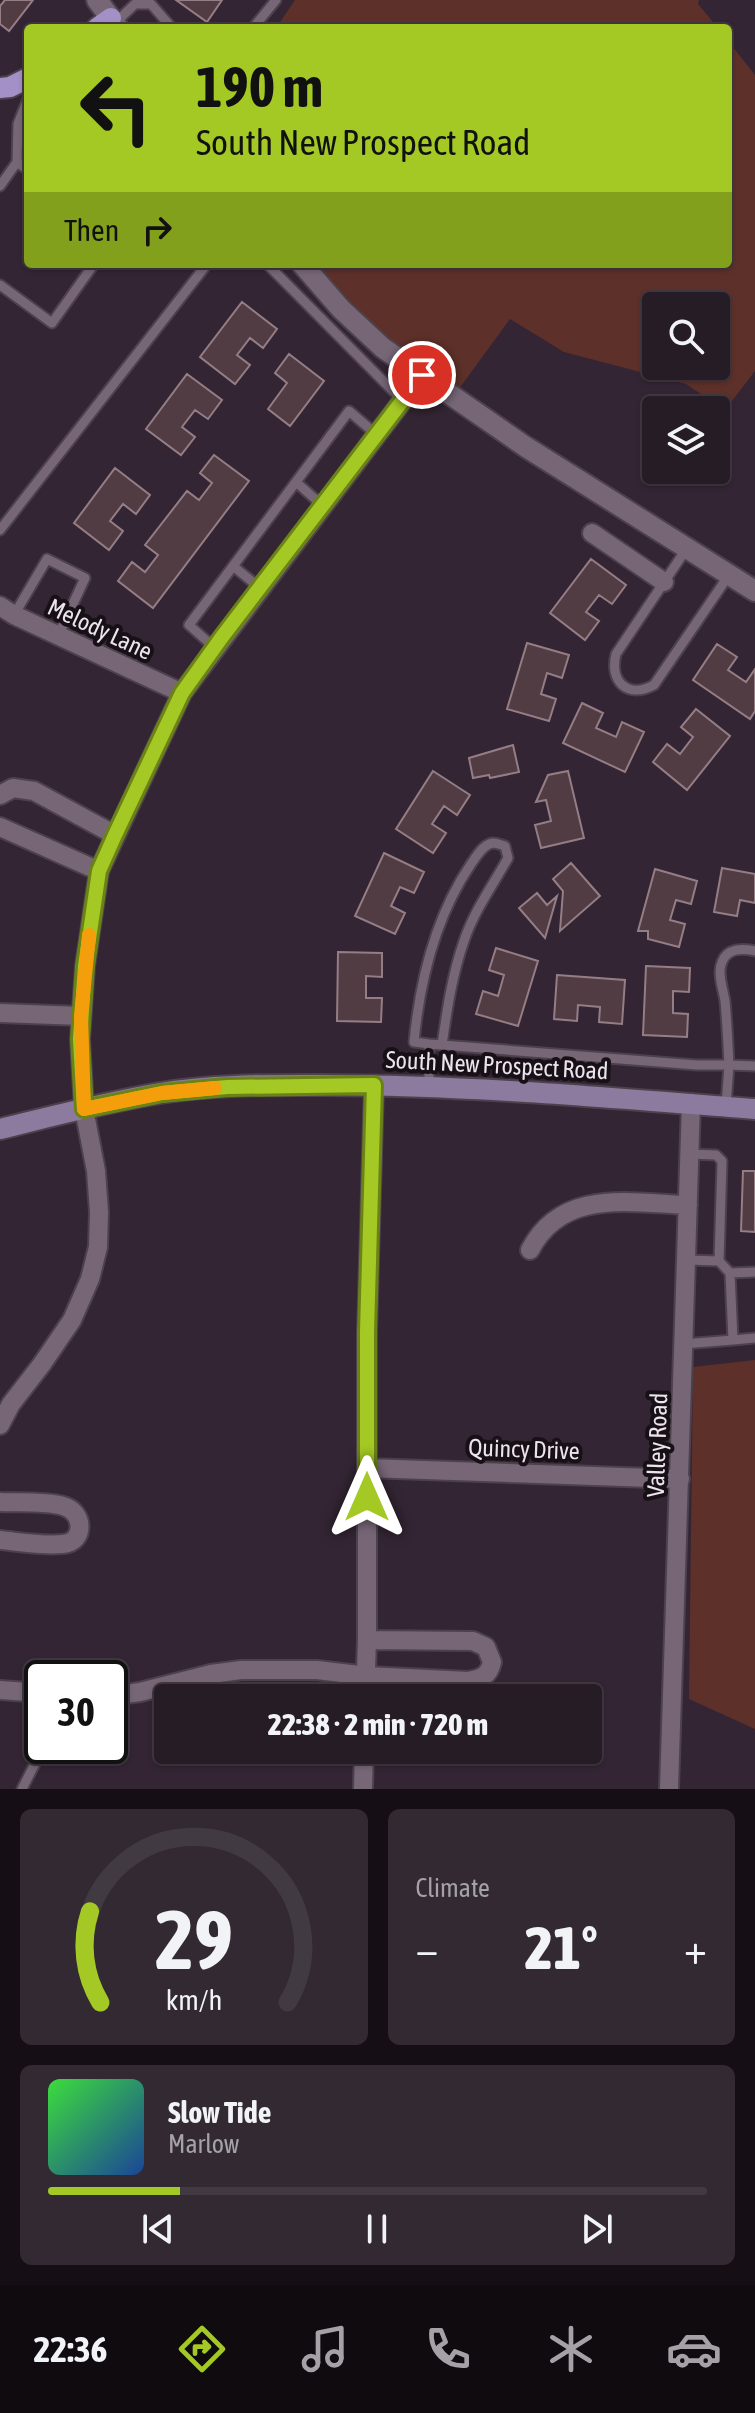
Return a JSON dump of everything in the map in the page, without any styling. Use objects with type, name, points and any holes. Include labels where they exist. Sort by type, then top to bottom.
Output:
[{"type":"main road","points":[[0,88],[24,80]]},
{"type":"main road","name":"South New Prospect Road","points":[[0,1129],[162,1093],[214,1088],[374,1085],[512,1090],[755,1109]]},
{"type":"street","points":[[97,0],[110,24]]},
{"type":"street","points":[[305,268],[341,309],[372,338],[422,375],[526,447],[755,591]]},
{"type":"street","points":[[0,1425],[11,1404],[72,1320],[90,1279],[98,1247],[96,1171],[84,1109],[81,1016],[99,871],[182,693],[422,375]]},
{"type":"street","points":[[592,533],[664,582]]},
{"type":"street","name":"Melody Lane","points":[[7,610],[182,693]]},
{"type":"street","points":[[0,795],[13,788],[34,791],[115,835]]},
{"type":"street","points":[[0,827],[99,871]]},
{"type":"street","points":[[0,1013],[81,1016]]},
{"type":"street","points":[[366,1684],[367,1332],[374,1085]]},
{"type":"street","name":"Valley Road","points":[[669,1789],[691,1103]]},
{"type":"street","points":[[530,1250],[551,1221],[584,1206],[613,1202],[688,1205]]},
{"type":"street","name":"Quincy Drive","points":[[367,1468],[680,1479]]},
{"type":"street","points":[[0,1502],[64,1506],[77,1512],[80,1519],[78,1536],[72,1542],[61,1545],[0,1540]]},
{"type":"street","points":[[128,1694],[241,1670],[317,1670],[367,1676],[476,1680],[487,1674],[492,1662],[486,1647],[473,1641],[367,1640]]},
{"type":"street","points":[[0,1690],[24,1692]]},
{"type":"street","points":[[363,1789],[364,1764]]},
{"type":"lane","points":[[256,24],[276,0]]},
{"type":"lane","points":[[110,24],[135,4],[151,4],[168,24]]},
{"type":"lane","points":[[0,186],[17,162],[18,124],[24,109]]},
{"type":"lane","points":[[17,162],[24,167]]},
{"type":"lane","points":[[0,285],[52,323],[91,268]]},
{"type":"lane","points":[[1,526],[204,268]]},
{"type":"lane","points":[[271,268],[403,401]]},
{"type":"lane","points":[[215,648],[189,625],[349,411],[377,435]]},
{"type":"lane","points":[[296,482],[323,506]]},
{"type":"lane","points":[[687,548],[616,654],[615,675],[625,687],[636,691],[654,685],[729,575]]},
{"type":"lane","points":[[7,610],[47,559],[85,578],[58,636]]},
{"type":"lane","points":[[233,566],[260,588]]},
{"type":"lane","points":[[442,1045],[451,982],[465,939],[508,858],[505,846],[492,843],[483,847],[455,890],[433,940],[421,989],[414,1042],[429,1044],[667,1063],[755,1066]]},
{"type":"lane","points":[[726,1106],[729,1065],[720,970],[727,954],[735,950],[755,951]]},
{"type":"lane","points":[[429,1044],[429,1087]]},
{"type":"lane","points":[[689,1154],[716,1155],[722,1161],[719,1261],[730,1273],[733,1340]]},
{"type":"lane","points":[[687,1260],[719,1261]]},
{"type":"lane","points":[[730,1273],[755,1272]]},
{"type":"lane","points":[[684,1344],[755,1338]]},
{"type":"lane","points":[[22,1789],[35,1764]]},
{"type":"shaded area","points":[[295,0],[699,0],[698,4],[715,24],[279,24]]},
{"type":"shaded area","points":[[732,46],[755,75],[755,371],[730,404],[730,396],[704,396],[686,384],[671,380],[730,380],[730,292],[642,292],[642,372],[564,352],[510,319],[453,397],[418,374],[316,268],[732,268]]},
{"type":"shaded area","points":[[755,1360],[755,1729],[689,1699],[693,1367]]},
{"type":"building","points":[[5,0],[33,0],[9,31],[0,24],[0,6]]},
{"type":"building","points":[[176,0],[222,0],[207,22]]},
{"type":"building","points":[[242,302],[277,329],[263,348],[250,338],[237,355],[250,365],[235,384],[200,357]]},
{"type":"building","points":[[289,354],[324,381],[290,426],[268,409],[287,383],[275,373]]},
{"type":"building","points":[[187,374],[222,400],[208,419],[195,410],[182,427],[195,437],[181,455],[146,429]]},
{"type":"building","points":[[214,455],[249,481],[153,608],[118,581],[132,562],[145,572],[158,555],[145,545],[187,491],[199,500],[212,483],[200,473]]},
{"type":"building","points":[[115,468],[150,495],[136,514],[123,504],[110,521],[123,531],[109,550],[74,523]]},
{"type":"building","points":[[591,559],[626,585],[612,604],[599,595],[586,612],[599,621],[585,640],[550,613]]},
{"type":"building","points":[[527,643],[569,655],[562,678],[547,673],[541,694],[556,699],[549,721],[507,709]]},
{"type":"building","points":[[717,644],[737,657],[728,670],[746,682],[755,669],[755,711],[750,719],[693,680]]},
{"type":"building","points":[[582,703],[603,713],[596,728],[616,737],[622,722],[644,732],[625,772],[563,743]]},
{"type":"building","points":[[696,709],[730,736],[687,790],[653,762],[667,744],[680,754],[693,737],[681,727]]},
{"type":"building","points":[[513,745],[519,772],[473,778],[469,758]]},
{"type":"building","points":[[433,771],[470,795],[457,815],[444,806],[432,824],[446,833],[433,853],[396,829]]},
{"type":"building","points":[[568,771],[584,838],[541,848],[535,825],[551,821],[546,800],[536,802],[548,775]]},
{"type":"building","points":[[384,853],[424,872],[414,893],[400,887],[391,906],[405,913],[395,934],[355,916]]},
{"type":"building","points":[[571,863],[600,896],[560,931],[563,891],[553,879]]},
{"type":"building","points":[[722,868],[755,874],[755,903],[740,900],[737,916],[714,912]]},
{"type":"building","points":[[655,869],[697,881],[691,904],[676,900],[670,920],[685,924],[679,947],[648,939],[648,931],[638,931]]},
{"type":"building","points":[[537,893],[547,905],[557,896],[545,938],[519,908]]},
{"type":"building","points":[[496,948],[538,961],[518,1026],[476,1014],[483,991],[498,996],[504,975],[489,970]]},
{"type":"building","points":[[338,952],[382,953],[382,977],[366,976],[366,998],[382,998],[381,1022],[337,1021]]},
{"type":"building","points":[[646,966],[690,968],[689,992],[673,991],[673,1013],[688,1014],[687,1037],[643,1035]]},
{"type":"building","points":[[557,975],[625,980],[622,1024],[599,1022],[600,1007],[578,1005],[577,1021],[554,1019]]},
{"type":"building","points":[[743,1171],[755,1171],[755,1232],[741,1231]]},
{"type":"slow traffic","points":[[89,935],[80,1039],[84,1109],[162,1093],[215,1088]]},
{"type":"route","points":[[367,1497],[367,1332],[374,1085],[227,1087],[162,1093],[84,1109],[81,1016],[99,871],[182,693],[422,375]]}]
